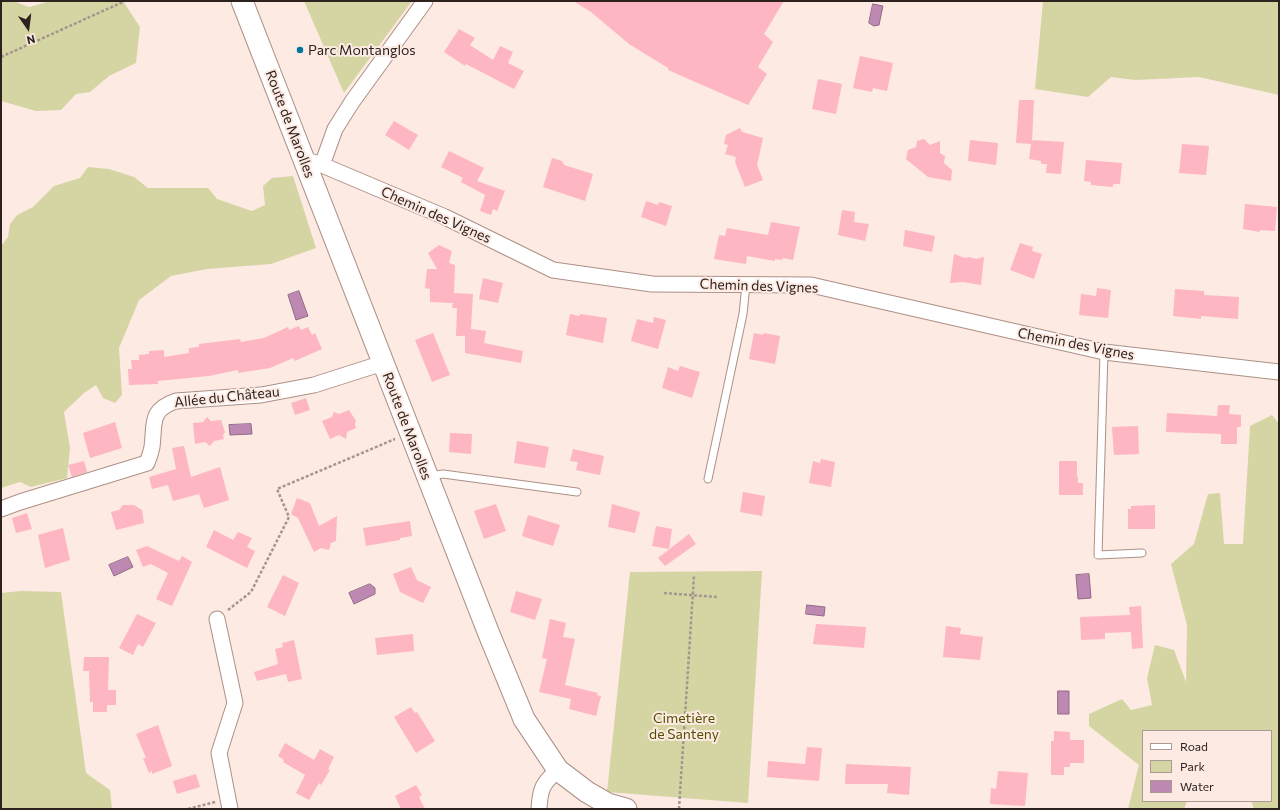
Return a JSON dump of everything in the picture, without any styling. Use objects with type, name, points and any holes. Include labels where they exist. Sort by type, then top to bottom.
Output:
[{"type":"street","name":"Route de Marolles","points":[[242,1],[427,476],[524,720],[558,770],[587,792],[608,804],[626,809]]},
{"type":"street","points":[[322,165],[335,129],[352,102],[425,1]]},
{"type":"street","name":"Chemin des Vignes","points":[[303,159],[322,165],[445,217],[553,270],[652,284],[811,285],[1104,352],[1279,372]]},
{"type":"street","name":"Allée du Château","points":[[1,509],[147,463],[152,448],[152,430],[157,413],[164,404],[176,400],[261,395],[314,385],[383,363]]},
{"type":"street","points":[[217,619],[236,703],[218,753],[229,804]]},
{"type":"street","points":[[539,809],[540,796],[545,781],[558,770]]},
{"type":"lane","points":[[708,479],[744,314],[746,284]]},
{"type":"lane","points":[[1104,352],[1098,555],[1142,553]]},
{"type":"lane","points":[[427,476],[443,474],[577,492]]},
{"type":"path","points":[[1,57],[125,1]]},
{"type":"path","points":[[217,619],[251,592],[289,517],[278,489],[410,432]]},
{"type":"path","points":[[679,809],[694,576]]},
{"type":"path","points":[[664,593],[717,597]]},
{"type":"path","points":[[188,809],[229,804]]},
{"type":"green space","points":[[1,1],[13,1],[29,7],[51,1],[123,1],[140,27],[136,63],[109,76],[90,92],[76,94],[61,110],[36,111],[1,101]]},
{"type":"green space","points":[[304,1],[412,1],[344,93]]},
{"type":"green space","points":[[1043,1],[1279,1],[1279,95],[1199,77],[1135,80],[1111,77],[1088,97],[1035,89]]},
{"type":"green space","points":[[88,167],[109,169],[134,177],[148,188],[208,188],[217,199],[252,211],[265,205],[263,186],[272,178],[293,176],[316,248],[271,264],[207,269],[171,276],[139,300],[119,348],[122,395],[115,403],[103,398],[96,385],[84,393],[64,412],[70,448],[67,478],[31,487],[20,482],[1,488],[1,246],[8,237],[10,224],[17,215],[33,207],[54,186],[80,178]]},
{"type":"green space","points":[[1272,415],[1279,424],[1279,809],[1254,809],[1251,802],[1272,802],[1272,730],[1142,730],[1142,802],[1187,802],[1184,809],[1128,809],[1139,765],[1089,726],[1089,714],[1122,699],[1131,710],[1152,705],[1147,678],[1155,645],[1174,650],[1186,682],[1187,625],[1171,564],[1194,544],[1208,494],[1220,493],[1224,544],[1243,544],[1250,426]]},
{"type":"green space","name":"Cimetière de Santeny","points":[[762,571],[748,803],[607,792],[630,572]]},
{"type":"green space","points":[[21,591],[61,592],[86,773],[110,790],[112,809],[1,809],[1,593]]},
{"type":"water","points":[[873,4],[883,6],[879,25],[874,26],[869,23]]},
{"type":"water","points":[[299,291],[308,316],[296,320],[288,295]]},
{"type":"water","points":[[251,424],[252,434],[230,435],[229,425]]},
{"type":"water","points":[[128,557],[133,567],[114,576],[109,565]]},
{"type":"water","points":[[1089,574],[1091,598],[1078,599],[1076,575]]},
{"type":"water","points":[[370,584],[375,588],[375,594],[354,604],[349,593]]},
{"type":"water","points":[[807,605],[825,607],[824,616],[806,614]]},
{"type":"water","points":[[1058,691],[1069,691],[1069,714],[1058,714]]},
{"type":"building","points":[[573,1],[784,1],[764,34],[773,42],[758,67],[767,74],[748,105],[668,70],[668,68],[629,44],[591,12]]},
{"type":"building","points":[[459,29],[475,38],[470,45],[493,60],[500,46],[513,52],[508,63],[524,71],[514,89],[466,64],[465,66],[444,52]]},
{"type":"building","points":[[860,56],[893,63],[887,91],[873,88],[872,92],[853,88]]},
{"type":"building","points":[[818,79],[842,84],[836,114],[812,109]]},
{"type":"building","points":[[1019,100],[1034,100],[1032,140],[1064,142],[1061,174],[1046,173],[1047,164],[1041,164],[1041,161],[1029,159],[1031,144],[1016,143]]},
{"type":"building","points":[[394,121],[418,135],[409,150],[385,135]]},
{"type":"building","points":[[740,128],[742,132],[763,138],[757,165],[763,180],[745,187],[735,162],[736,157],[725,154],[728,145],[724,144],[726,135]]},
{"type":"building","points":[[924,139],[930,145],[940,141],[940,153],[945,156],[944,163],[952,170],[951,181],[928,177],[906,159],[908,150],[916,147],[917,141]]},
{"type":"building","points":[[970,140],[998,143],[996,165],[968,161]]},
{"type":"building","points":[[1182,144],[1209,146],[1206,175],[1179,173]]},
{"type":"building","points":[[449,151],[484,168],[477,181],[505,191],[497,211],[493,209],[491,215],[480,211],[485,195],[461,182],[463,178],[441,167]]},
{"type":"building","points":[[552,158],[562,161],[564,165],[593,174],[585,201],[543,187]]},
{"type":"building","points":[[1086,160],[1122,163],[1120,184],[1113,184],[1113,187],[1091,185],[1091,182],[1084,181]]},
{"type":"building","points":[[646,201],[658,205],[659,202],[672,206],[666,226],[641,217]]},
{"type":"building","points":[[1245,204],[1277,207],[1275,231],[1260,230],[1260,232],[1243,229]]},
{"type":"building","points":[[842,210],[855,212],[854,222],[869,224],[865,241],[838,235]]},
{"type":"building","points":[[771,222],[800,227],[793,260],[783,258],[782,260],[775,259],[775,261],[747,256],[746,264],[714,259],[719,235],[725,236],[727,228],[768,235]]},
{"type":"building","points":[[905,230],[935,236],[932,252],[903,246]]},
{"type":"building","points":[[1020,243],[1033,247],[1032,251],[1042,254],[1034,279],[1010,270]]},
{"type":"building","points":[[439,245],[452,251],[449,263],[455,265],[454,293],[473,294],[471,329],[486,331],[484,343],[523,351],[521,363],[465,353],[465,336],[456,336],[457,308],[452,308],[453,303],[430,302],[430,289],[425,288],[427,269],[437,269],[428,253]]},
{"type":"building","points":[[954,254],[965,258],[969,257],[976,259],[984,257],[981,285],[963,282],[950,283]]},
{"type":"building","points":[[483,278],[503,283],[498,303],[479,299]]},
{"type":"building","points":[[1097,288],[1111,290],[1108,318],[1079,315],[1081,294],[1096,296]]},
{"type":"building","points":[[1175,289],[1204,291],[1204,295],[1239,297],[1238,319],[1201,316],[1201,319],[1173,316]]},
{"type":"building","points":[[570,314],[607,318],[603,343],[566,335]]},
{"type":"building","points":[[654,317],[666,320],[658,349],[631,341],[637,319],[653,323]]},
{"type":"building","points":[[299,326],[301,330],[308,327],[312,335],[315,333],[322,349],[295,361],[293,358],[270,368],[238,373],[238,370],[209,376],[158,381],[158,384],[129,385],[128,369],[132,369],[131,360],[139,360],[139,355],[149,354],[149,351],[164,350],[164,357],[189,353],[189,348],[199,347],[199,344],[240,339],[241,342],[264,338],[288,327],[289,330]]},
{"type":"building","points":[[433,333],[450,375],[432,382],[415,340]]},
{"type":"building","points":[[754,333],[780,336],[775,364],[749,359]]},
{"type":"building","points":[[680,366],[700,372],[692,398],[662,388],[668,367],[678,371]]},
{"type":"building","points":[[306,398],[310,410],[295,415],[291,403]]},
{"type":"building","points":[[1218,405],[1230,405],[1229,414],[1241,415],[1241,427],[1237,427],[1237,444],[1221,444],[1221,434],[1166,432],[1167,413],[1217,416]]},
{"type":"building","points":[[349,410],[356,421],[356,428],[347,432],[346,439],[339,435],[330,439],[322,421],[332,417],[334,412],[339,414]]},
{"type":"building","points":[[207,417],[211,421],[221,420],[225,432],[223,435],[224,439],[214,441],[210,446],[205,442],[195,444],[193,423],[203,422]]},
{"type":"building","points":[[115,422],[122,448],[90,458],[83,433]]},
{"type":"building","points":[[1138,426],[1139,454],[1114,455],[1112,427]]},
{"type":"building","points":[[450,433],[472,434],[471,454],[449,452]]},
{"type":"building","points":[[517,441],[549,447],[545,468],[514,463]]},
{"type":"building","points":[[184,446],[191,477],[220,467],[229,500],[204,508],[199,494],[173,501],[168,485],[152,489],[149,477],[176,469],[172,448]]},
{"type":"building","points":[[573,449],[604,456],[600,475],[576,470],[578,462],[570,461]]},
{"type":"building","points":[[821,459],[835,462],[831,487],[809,483],[813,461],[820,463]]},
{"type":"building","points":[[84,461],[87,472],[72,477],[68,465]]},
{"type":"building","points":[[1059,461],[1077,461],[1078,483],[1083,483],[1083,495],[1059,495]]},
{"type":"building","points":[[743,492],[765,496],[762,516],[740,512]]},
{"type":"building","points":[[297,498],[310,503],[319,526],[337,516],[336,541],[331,543],[329,550],[321,548],[314,552],[298,518],[291,514]]},
{"type":"building","points":[[496,504],[506,531],[484,539],[474,511]]},
{"type":"building","points":[[612,504],[640,512],[635,533],[608,527]]},
{"type":"building","points":[[123,505],[134,505],[142,510],[144,523],[116,530],[111,512],[119,510]]},
{"type":"building","points":[[1155,505],[1155,529],[1128,529],[1128,509],[1131,509],[1131,506]]},
{"type":"building","points":[[27,513],[32,529],[16,533],[12,518]]},
{"type":"building","points":[[528,515],[560,525],[553,546],[522,536]]},
{"type":"building","points":[[410,521],[412,536],[400,538],[400,540],[366,546],[363,528]]},
{"type":"building","points":[[656,526],[672,529],[669,549],[652,546]]},
{"type":"building","points":[[63,528],[70,560],[45,568],[38,535]]},
{"type":"building","points":[[214,530],[233,540],[238,532],[252,538],[247,547],[255,551],[247,568],[206,547]]},
{"type":"building","points":[[689,534],[696,544],[665,566],[658,558]]},
{"type":"building","points":[[147,546],[179,561],[182,556],[192,562],[172,606],[156,599],[168,573],[151,564],[143,567],[136,550]]},
{"type":"building","points":[[411,567],[417,580],[431,587],[423,603],[400,592],[393,574]]},
{"type":"building","points":[[283,575],[299,583],[285,616],[267,607]]},
{"type":"building","points":[[516,591],[542,599],[535,620],[510,612]]},
{"type":"building","points":[[1141,606],[1143,648],[1132,649],[1131,632],[1105,633],[1105,639],[1081,640],[1080,617],[1130,615],[1129,607]]},
{"type":"building","points":[[137,614],[156,623],[143,647],[138,644],[133,655],[119,648]]},
{"type":"building","points":[[550,619],[566,623],[563,637],[575,639],[565,685],[598,693],[597,695],[601,696],[596,716],[569,709],[571,699],[539,692],[547,659],[542,658]]},
{"type":"building","points":[[816,624],[866,627],[864,648],[813,644]]},
{"type":"building","points":[[946,626],[961,628],[960,634],[983,637],[980,660],[943,657]]},
{"type":"building","points":[[413,634],[414,651],[377,655],[375,638]]},
{"type":"building","points":[[294,640],[302,679],[288,682],[286,674],[257,681],[254,672],[278,664],[275,649],[283,647],[282,643]]},
{"type":"building","points":[[84,657],[109,657],[108,690],[116,690],[116,705],[107,705],[107,712],[93,712],[93,702],[90,702],[89,671],[83,671]]},
{"type":"building","points":[[411,707],[415,713],[417,712],[435,741],[416,753],[394,717]]},
{"type":"building","points":[[158,725],[172,766],[152,774],[152,771],[149,773],[143,758],[146,758],[136,734]]},
{"type":"building","points":[[1054,731],[1070,732],[1070,740],[1084,740],[1084,763],[1070,763],[1070,767],[1064,767],[1064,775],[1051,775],[1051,741],[1054,741]]},
{"type":"building","points":[[285,743],[314,760],[320,749],[334,757],[328,769],[330,770],[321,785],[319,783],[309,800],[296,793],[305,775],[283,762],[284,760],[278,756]]},
{"type":"building","points":[[807,747],[822,748],[819,781],[767,777],[768,761],[805,764]]},
{"type":"building","points":[[846,764],[911,767],[909,795],[887,793],[888,784],[845,784]]},
{"type":"building","points":[[998,771],[1028,773],[1025,806],[990,804],[991,788],[996,789]]},
{"type":"building","points":[[196,774],[200,787],[177,794],[173,781]]},
{"type":"building","points":[[416,785],[422,795],[419,797],[425,809],[401,809],[395,796]]},
{"type":"place","name":"Parc Montanglos","points":[[300,50]]}]
